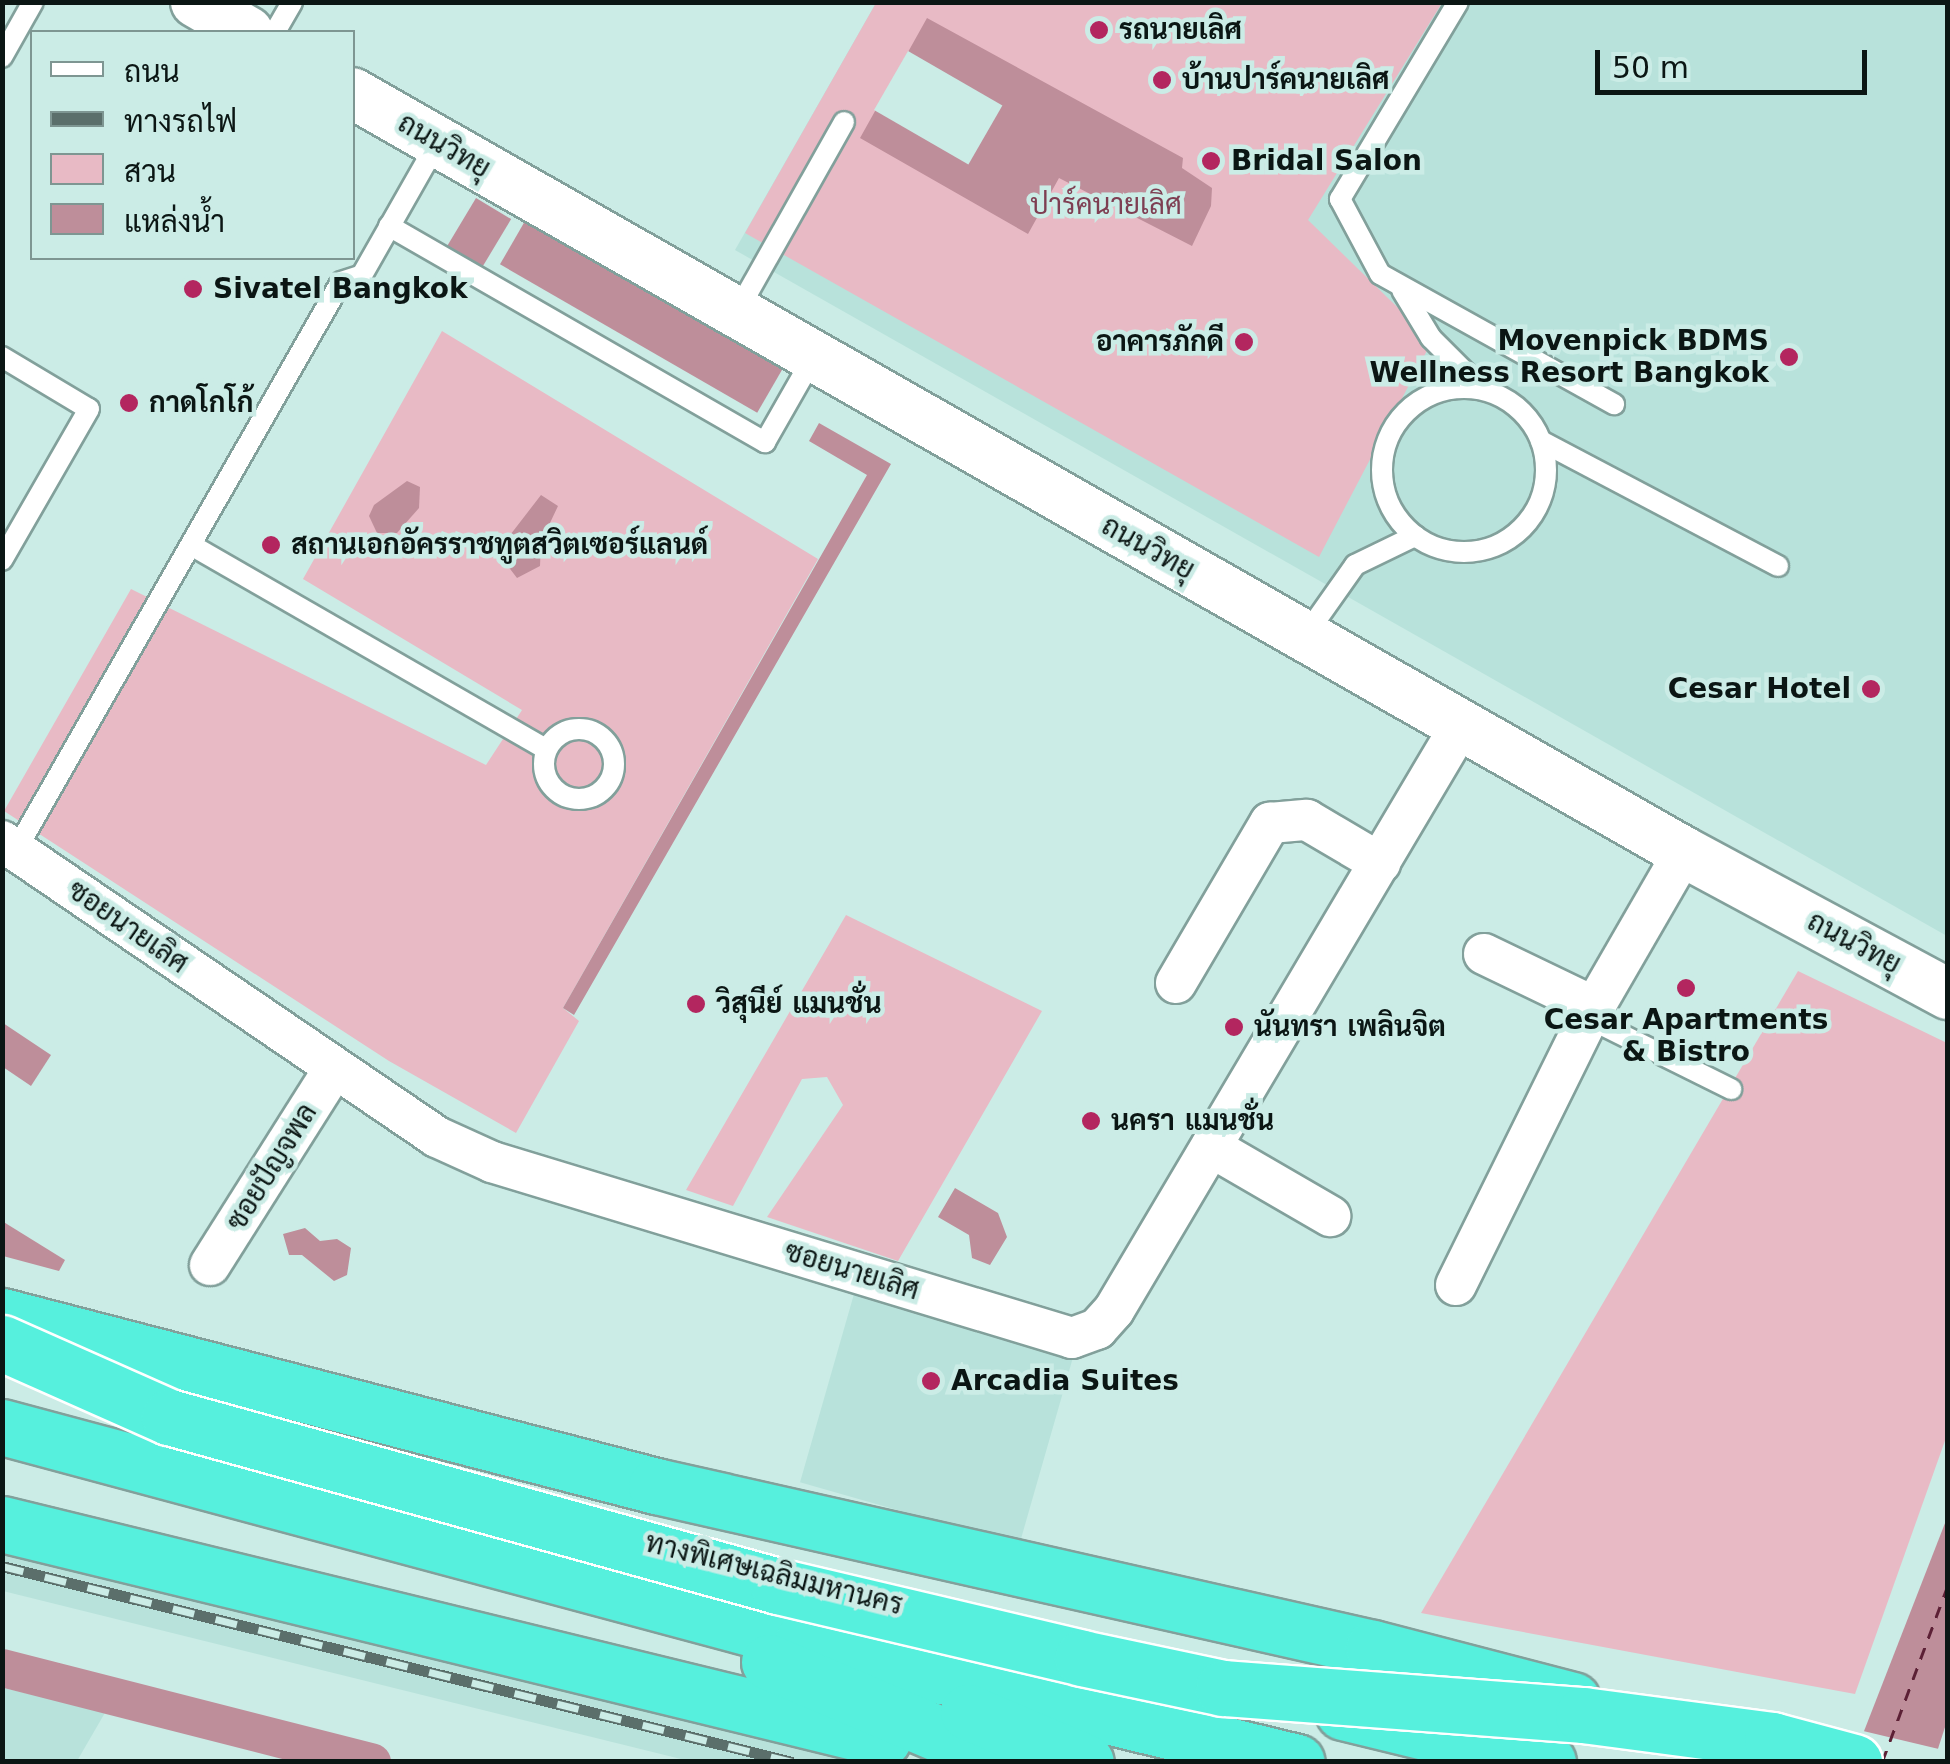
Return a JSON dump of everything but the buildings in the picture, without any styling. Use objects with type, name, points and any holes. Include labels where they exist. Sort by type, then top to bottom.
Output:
[{"type":"highway","points":[[2,1316],[656,1486],[1374,1648],[1802,1762]]},
{"type":"highway","points":[[2,1343],[168,1417],[778,1586],[1082,1658],[1223,1688],[1582,1715],[1772,1740],[1854,1762]]},
{"type":"highway","points":[[2,1356],[68,1389]]},
{"type":"highway","name":"ทางพิเศษเฉลิมมหานคร","points":[[2,1373],[770,1575],[1548,1762]]},
{"type":"highway","name":"ทางพิเศษเฉลิมมหานคร","points":[[2,1427],[802,1642],[1297,1762]]},
{"type":"highway","points":[[2,1459],[740,1650],[1006,1762]]},
{"type":"highway","points":[[2,1524],[973,1762]]},
{"type":"highway","points":[[802,1642],[1086,1762]]},
{"type":"street","points":[[196,2],[245,30]]},
{"type":"street","name":"ถนนวิทยุ","points":[[355,95],[1684,852],[1948,994]]},
{"type":"street","name":"ซอยนายเลิศ","points":[[9,846],[424,1130],[492,1162],[1072,1338],[1097,1329],[1114,1310],[1462,725]]},
{"type":"street","points":[[1176,984],[1270,823],[1307,820],[1380,862]]},
{"type":"street","points":[[1456,1285],[1592,1013],[1684,852]]},
{"type":"street","points":[[1484,954],[1592,1013]]},
{"type":"street","name":"ซอยปัญจพล","points":[[210,1265],[334,1069]]},
{"type":"street","points":[[1211,1147],[1330,1216]]},
{"type":"lane","points":[[2,57],[33,2]]},
{"type":"lane","points":[[277,30],[292,2]]},
{"type":"lane","points":[[1458,2],[1340,199],[1380,274],[1402,290],[1614,404]]},
{"type":"lane","points":[[736,314],[844,122]]},
{"type":"lane","points":[[9,846],[190,545],[341,282],[362,275],[438,142]]},
{"type":"lane","points":[[389,226],[765,442],[813,358]]},
{"type":"lane","points":[[1402,290],[1431,338],[1482,389],[1514,402],[1541,440],[1778,566]]},
{"type":"lane","points":[[2,357],[89,409],[2,560]]},
{"type":"lane","points":[[1482,389],[1440,390],[1417,402],[1386,443],[1385,494],[1415,536],[1440,549],[1468,552],[1496,546],[1521,530],[1538,507],[1546,479],[1541,440]]},
{"type":"lane","points":[[1305,637],[1355,565],[1415,536]]},
{"type":"lane","points":[[190,545],[546,749]]},
{"type":"lane","points":[[1592,1013],[1731,1089]]},
{"type":"shaded area","points":[[876,3],[1947,3],[1947,936],[735,250]]},
{"type":"shaded area","points":[[856,1287],[1075,1350],[1019,1545],[800,1482]]},
{"type":"shaded area","points":[[3,1545],[882,1761],[689,1761],[3,1591]]},
{"type":"shaded area","points":[[3,1688],[106,1711],[77,1761],[3,1761]]},
{"type":"green space","name":"ปาร์คนายเลิศ","points":[[876,3],[1442,3],[1308,220],[1432,341],[1319,557],[745,233]]},
{"type":"green space","points":[[442,331],[818,559],[563,1008],[579,1021],[516,1133],[389,1061],[4,811],[131,589],[486,765],[522,710],[303,579]]},
{"type":"green space","points":[[846,915],[1042,1011],[898,1261],[767,1217],[843,1105],[827,1077],[802,1079],[733,1206],[686,1190]]},
{"type":"green space","points":[[1798,971],[1947,1043],[1947,1435],[1855,1694],[1421,1613]]},
{"type":"water","points":[[927,18],[1183,158],[1182,168],[1212,188],[1211,206],[1192,246],[1059,178],[1028,234],[860,138]]},
{"type":"water","points":[[476,198],[511,219],[481,269],[446,248]]},
{"type":"water","points":[[525,221],[782,370],[757,413],[500,264]]},
{"type":"water","points":[[819,423],[891,464],[574,1015],[563,1008],[867,475],[809,441]]},
{"type":"water","points":[[407,481],[420,487],[419,508],[397,533],[377,533],[369,516],[374,505]]},
{"type":"water","points":[[541,495],[558,506],[541,542],[540,566],[517,578],[497,552]]},
{"type":"water","points":[[3,1023],[51,1055],[31,1086],[3,1067]]},
{"type":"water","points":[[955,1188],[998,1213],[1007,1237],[990,1265],[972,1258],[969,1235],[938,1217]]},
{"type":"water","points":[[2,1221],[65,1260],[59,1271],[3,1256]]},
{"type":"water","points":[[305,1228],[320,1241],[337,1239],[351,1248],[347,1275],[334,1281],[302,1255],[289,1255],[283,1234]]},
{"type":"water","points":[[1947,1518],[1947,1721],[1934,1761],[1852,1762]]},
{"type":"pier","points":[[908,51],[1002,106],[968,164],[874,110]]},
{"type":"pier","points":[[1859,1730],[1943,1750],[1939,1762],[1847,1762]]},
{"type":"waterway","points":[[2,1668],[372,1762]]},
{"type":"ferry route","points":[[1882,1762],[1948,1585]]},
{"type":"railway","points":[[2,1566],[793,1762]]},
{"type":"place","name":"รถนายเลิศ","points":[[1099,30]]},
{"type":"place","name":"บ้านปาร์คนายเลิศ","points":[[1162,80]]},
{"type":"place","name":"Bridal Salon","points":[[1211,161]]},
{"type":"place","name":"Sivatel Bangkok","points":[[193,289]]},
{"type":"place","name":"อาคารภักดี","points":[[1244,342]]},
{"type":"place","name":"Movenpick BDMS Wellness Resort Bangkok","points":[[1789,357]]},
{"type":"place","name":"กาดโกโก้","points":[[129,403]]},
{"type":"place","name":"สถานเอกอัครราชทูตสวิตเซอร์แลนด์","points":[[271,545]]},
{"type":"place","name":"Cesar Hotel","points":[[1871,689]]},
{"type":"place","name":"Cesar Apartments & Bistro","points":[[1686,988]]},
{"type":"place","name":"วิสุนีย์ แมนชั่น","points":[[696,1004]]},
{"type":"place","name":"นันทรา เพลินจิต","points":[[1234,1027]]},
{"type":"place","name":"นครา แมนชั่น","points":[[1091,1121]]},
{"type":"place","name":"Arcadia Suites","points":[[931,1381]]}]
